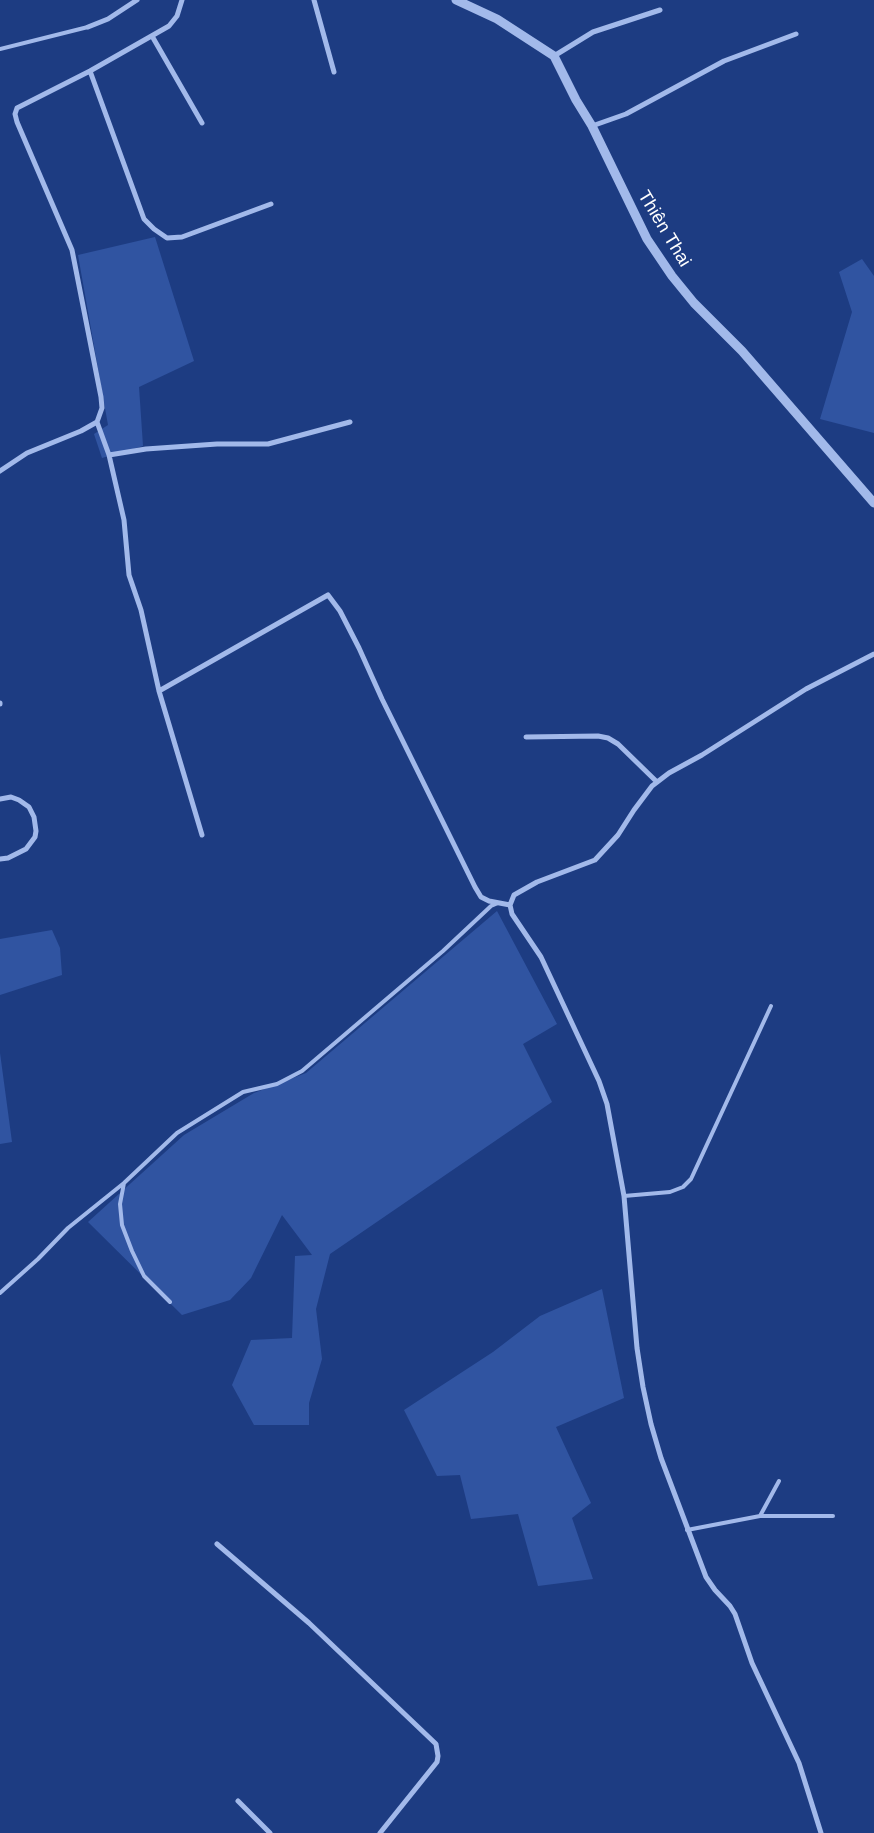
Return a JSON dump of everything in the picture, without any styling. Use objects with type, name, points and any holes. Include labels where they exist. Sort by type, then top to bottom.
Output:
[{"type":"street","points":[[88,27],[108,19],[136,0]]},
{"type":"street","points":[[0,471],[28,453],[81,431],[96,422],[102,408],[72,250],[17,122],[15,114],[17,108],[90,71],[169,26],[177,16],[182,0]]},
{"type":"street","points":[[314,0],[334,72]]},
{"type":"street","points":[[456,0],[497,19],[554,56],[593,32],[660,10]]},
{"type":"street","points":[[592,126],[626,114],[724,61],[796,34]]},
{"type":"street","points":[[152,36],[202,124]]},
{"type":"street","name":"Thiên Thai","points":[[554,56],[576,100],[592,126],[646,239],[672,276],[694,303],[742,351],[874,503]]},
{"type":"street","points":[[90,71],[144,219],[154,229],[167,238],[182,236],[271,204]]},
{"type":"street","points":[[96,422],[109,455],[124,520],[129,574],[141,610],[159,691],[202,835]]},
{"type":"street","points":[[109,455],[146,449],[217,444],[268,444],[350,422]]},
{"type":"street","points":[[159,691],[328,595],[340,611],[359,648],[474,887],[481,897],[498,903],[510,904]]},
{"type":"street","points":[[821,1833],[799,1763],[752,1663],[735,1614],[706,1577],[661,1458],[647,1407],[638,1348],[624,1196],[609,1112],[599,1081],[541,958],[512,914],[510,904],[514,895],[537,882],[595,860],[618,836],[645,795],[657,782],[806,688],[874,654]]},
{"type":"street","points":[[526,737],[598,736],[608,738],[618,744],[657,782]]},
{"type":"street","points":[[0,799],[11,797],[29,807],[34,817],[36,831],[35,837],[26,849],[8,858],[0,859]]},
{"type":"street","points":[[217,1544],[309,1623],[436,1744],[437,1762],[380,1833]]},
{"type":"street","points":[[238,1801],[270,1833]]},
{"type":"lane","points":[[0,49],[88,27]]},
{"type":"lane","points":[[0,1293],[38,1259],[68,1228],[124,1183],[177,1133],[243,1092],[277,1084],[302,1072],[443,951],[491,906],[498,903]]},
{"type":"lane","points":[[624,1196],[670,1192],[684,1187],[691,1179],[771,1006]]},
{"type":"lane","points":[[124,1183],[120,1204],[122,1225],[132,1251],[144,1276],[170,1302]]},
{"type":"lane","points":[[760,1516],[779,1482]]},
{"type":"lane","points":[[688,1530],[760,1516],[833,1516]]},
{"type":"shaded area","points":[[155,237],[194,361],[139,387],[143,446],[102,458],[94,434],[108,425],[78,255]]},
{"type":"shaded area","points":[[862,259],[874,276],[874,433],[820,419],[852,312],[839,272]]},
{"type":"shaded area","points":[[497,911],[557,1024],[523,1044],[552,1102],[330,1254],[316,1309],[322,1359],[309,1403],[309,1425],[254,1425],[232,1385],[251,1340],[292,1338],[295,1256],[312,1255],[282,1215],[251,1278],[230,1300],[182,1315],[88,1222],[184,1135],[254,1093],[306,1073]]},
{"type":"shaded area","points":[[52,930],[60,948],[62,975],[0,995],[0,939]]},
{"type":"shaded area","points":[[0,1053],[12,1142],[0,1144]]},
{"type":"shaded area","points":[[602,1289],[624,1398],[556,1427],[591,1503],[572,1518],[593,1579],[538,1586],[518,1514],[471,1519],[460,1475],[437,1476],[404,1410],[493,1352],[540,1316]]}]
